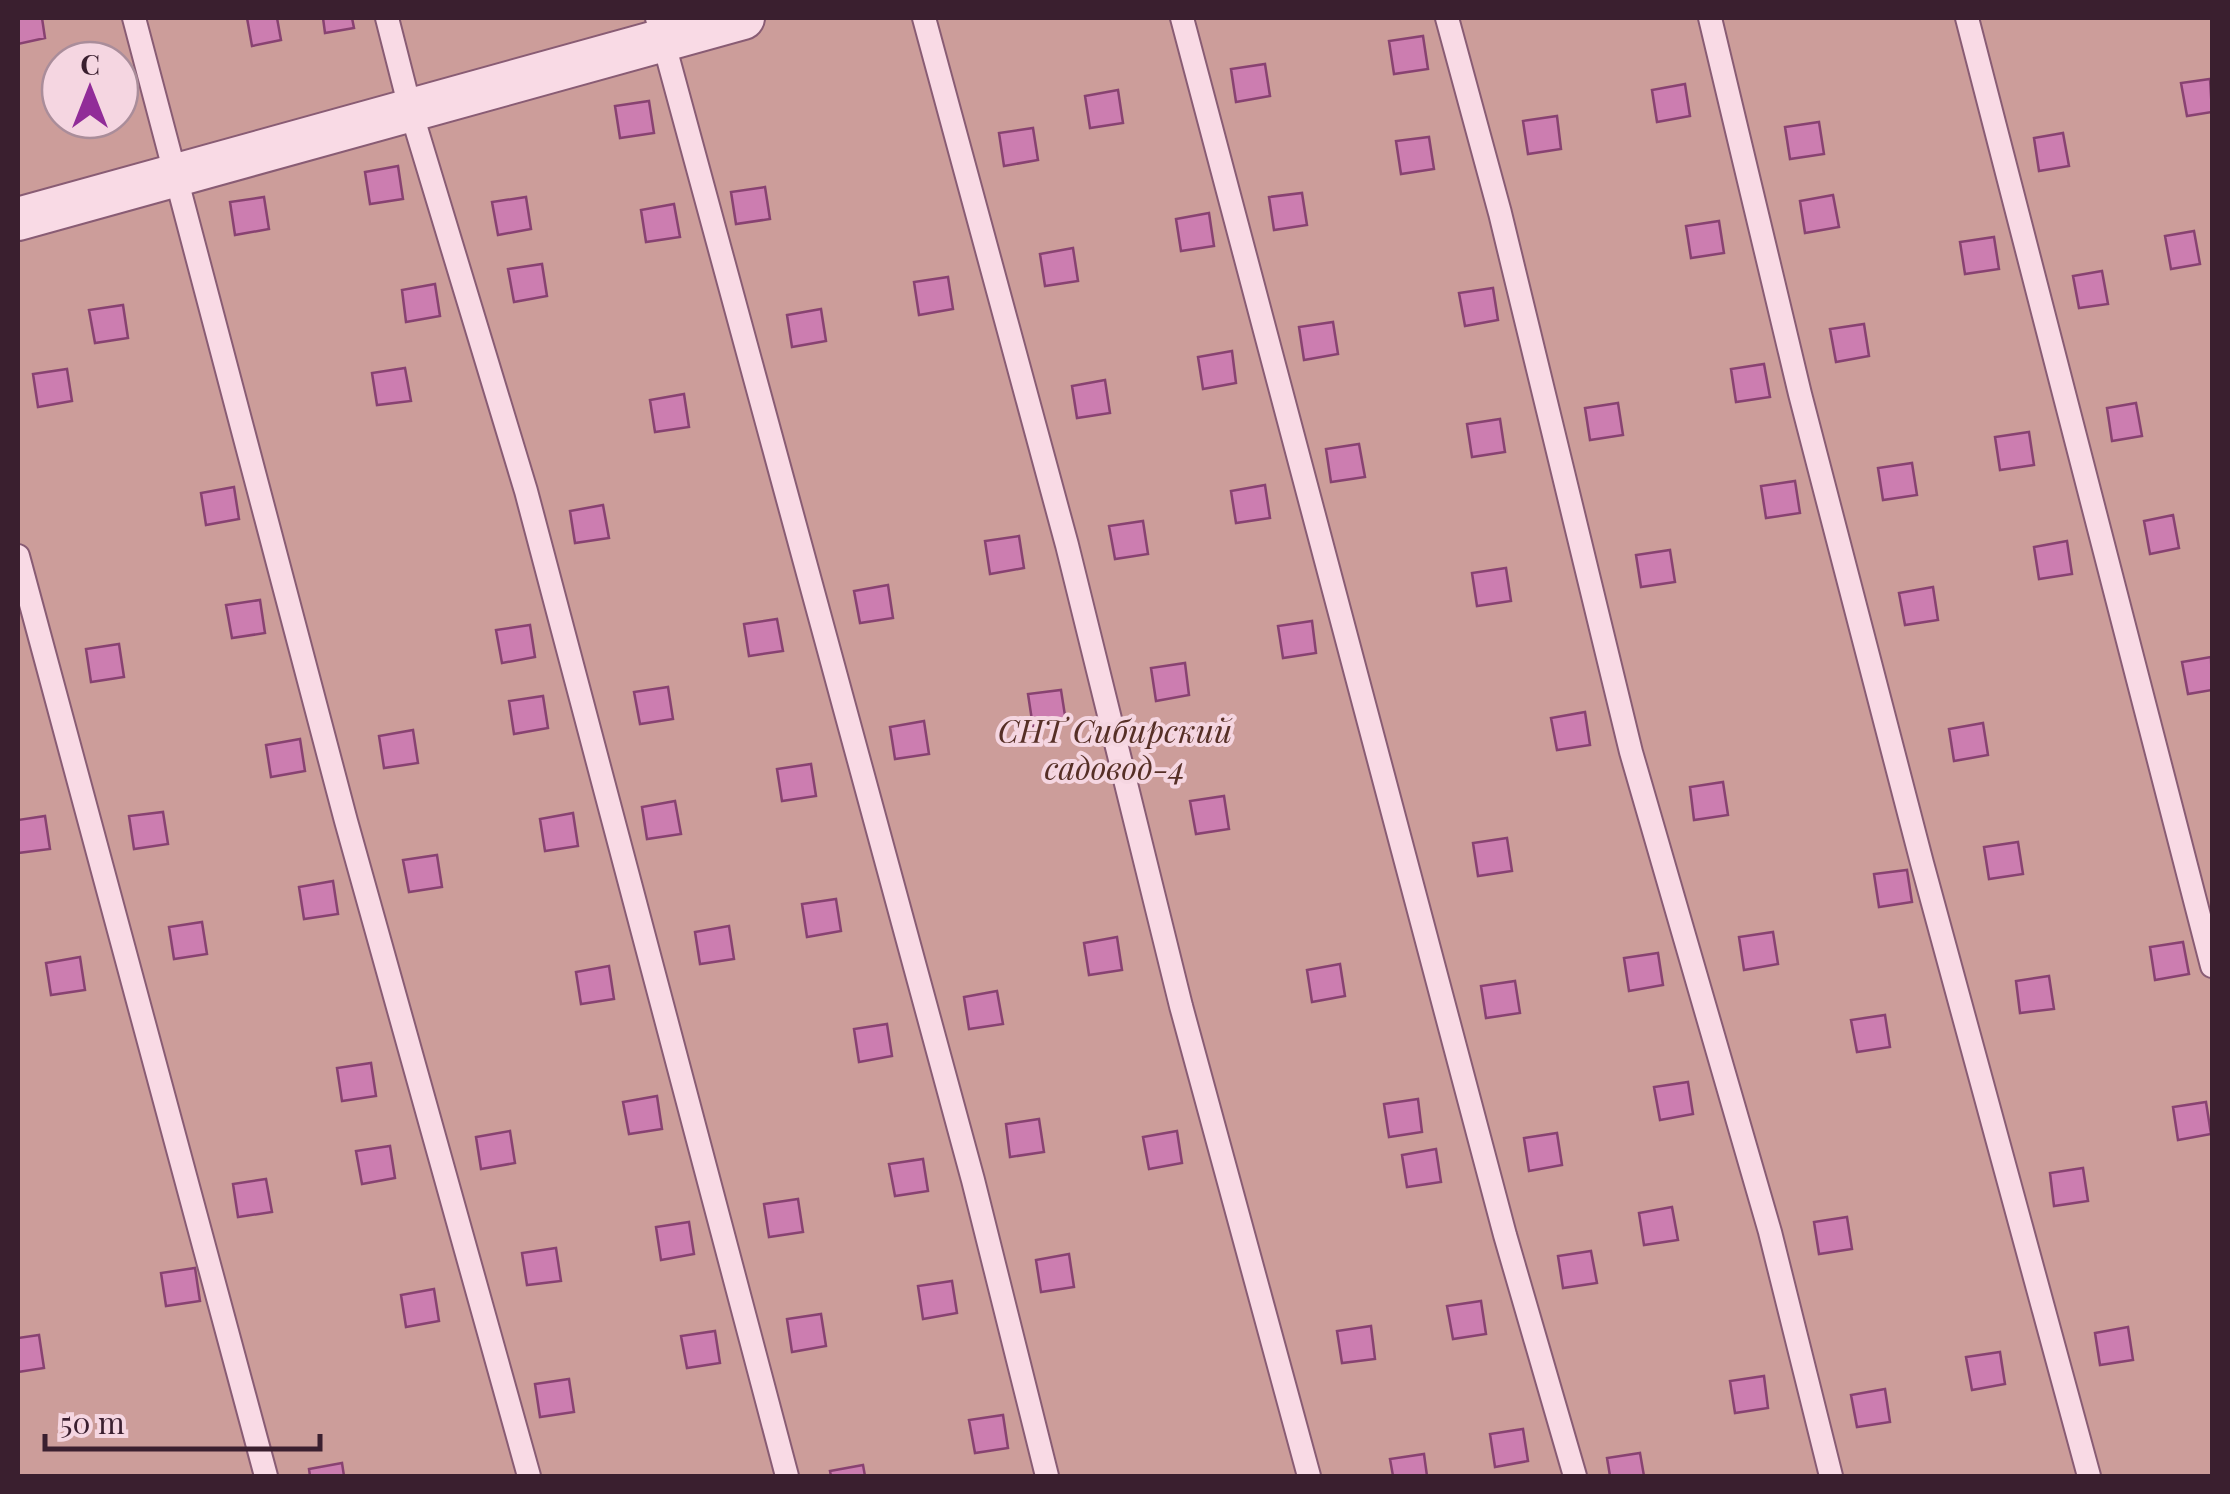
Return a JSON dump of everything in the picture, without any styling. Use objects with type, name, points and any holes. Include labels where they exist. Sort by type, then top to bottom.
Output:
[{"type":"street","points":[[18,219],[410,108],[660,28],[743,18]]},
{"type":"lane","points":[[134,18],[351,840],[528,1476]]},
{"type":"lane","points":[[387,18],[410,108],[526,492],[787,1476]]},
{"type":"lane","points":[[924,18],[1067,545],[1181,1006],[1309,1476]]},
{"type":"lane","points":[[1182,18],[1505,1235],[1575,1476]]},
{"type":"lane","points":[[1447,18],[1500,213],[1631,752],[1770,1232],[1831,1476]]},
{"type":"lane","points":[[1710,18],[1805,413],[1922,864],[2089,1476]]},
{"type":"lane","points":[[1966,18],[2212,966]]},
{"type":"lane","points":[[660,28],[973,1180],[1046,1476]]},
{"type":"lane","points":[[18,556],[266,1476]]},
{"type":"green space","name":"СНТ Сибирский садовод-4","points":[[18,18],[2212,18],[2212,1476],[18,1476]]},
{"type":"building","points":[[18,18],[42,18],[45,38],[18,44]]},
{"type":"building","points":[[247,18],[277,18],[281,40],[252,46]]},
{"type":"building","points":[[323,18],[352,18],[354,28],[325,33]]},
{"type":"building","points":[[1423,36],[1428,69],[1394,74],[1389,41]]},
{"type":"building","points":[[1265,64],[1270,96],[1236,102],[1231,69]]},
{"type":"building","points":[[2210,79],[2212,112],[2187,116],[2181,83]]},
{"type":"building","points":[[1685,84],[1690,116],[1657,122],[1652,90]]},
{"type":"building","points":[[1118,90],[1123,123],[1090,128],[1085,96]]},
{"type":"building","points":[[649,101],[654,133],[620,138],[615,106]]},
{"type":"building","points":[[1557,116],[1561,149],[1528,154],[1523,121]]},
{"type":"building","points":[[1819,122],[1824,154],[1790,159],[1785,127]]},
{"type":"building","points":[[1033,128],[1038,160],[1004,166],[999,133]]},
{"type":"building","points":[[2063,133],[2069,166],[2039,171],[2034,138]]},
{"type":"building","points":[[1429,137],[1434,169],[1401,174],[1396,141]]},
{"type":"building","points":[[398,166],[403,199],[370,204],[365,172]]},
{"type":"building","points":[[765,187],[770,219],[736,224],[731,192]]},
{"type":"building","points":[[1302,193],[1307,225],[1274,230],[1269,197]]},
{"type":"building","points":[[1833,195],[1839,227],[1805,233],[1800,201]]},
{"type":"building","points":[[264,197],[269,229],[235,235],[230,202]]},
{"type":"building","points":[[526,197],[531,229],[498,235],[492,202]]},
{"type":"building","points":[[674,204],[680,237],[646,242],[641,210]]},
{"type":"building","points":[[1209,213],[1214,246],[1181,251],[1176,219]]},
{"type":"building","points":[[1719,221],[1724,253],[1691,258],[1686,226]]},
{"type":"building","points":[[2194,231],[2200,264],[2171,269],[2165,236]]},
{"type":"building","points":[[1994,237],[1999,269],[1965,274],[1960,242]]},
{"type":"building","points":[[1073,248],[1078,281],[1045,286],[1040,254]]},
{"type":"building","points":[[542,264],[547,296],[514,302],[508,269]]},
{"type":"building","points":[[2102,271],[2108,304],[2079,308],[2073,276]]},
{"type":"building","points":[[948,277],[953,309],[919,315],[914,282]]},
{"type":"building","points":[[435,284],[440,316],[406,322],[402,290]]},
{"type":"building","points":[[1493,288],[1498,320],[1465,326],[1459,293]]},
{"type":"building","points":[[123,305],[128,338],[95,343],[89,310]]},
{"type":"building","points":[[821,309],[826,341],[792,347],[787,315]]},
{"type":"building","points":[[1333,322],[1338,354],[1304,360],[1299,327]]},
{"type":"building","points":[[1864,324],[1869,356],[1836,362],[1830,329]]},
{"type":"building","points":[[1232,351],[1236,383],[1203,389],[1198,357]]},
{"type":"building","points":[[1764,364],[1770,397],[1736,402],[1731,369]]},
{"type":"building","points":[[405,368],[411,401],[377,405],[372,373]]},
{"type":"building","points":[[67,369],[72,401],[38,407],[33,374]]},
{"type":"building","points":[[1105,380],[1110,413],[1077,418],[1072,386]]},
{"type":"building","points":[[684,394],[689,427],[655,432],[650,400]]},
{"type":"building","points":[[1618,403],[1623,435],[1590,440],[1585,408]]},
{"type":"building","points":[[2136,403],[2142,436],[2112,441],[2107,408]]},
{"type":"building","points":[[1500,419],[1505,452],[1472,457],[1467,424]]},
{"type":"building","points":[[2029,432],[2034,465],[2000,470],[1995,437]]},
{"type":"building","points":[[1359,444],[1365,477],[1331,482],[1326,449]]},
{"type":"building","points":[[1912,463],[1917,495],[1883,500],[1878,468]]},
{"type":"building","points":[[1795,481],[1800,513],[1766,518],[1761,486]]},
{"type":"building","points":[[1265,485],[1270,518],[1236,523],[1231,491]]},
{"type":"building","points":[[234,487],[239,519],[206,525],[201,493]]},
{"type":"building","points":[[603,505],[609,538],[575,543],[570,511]]},
{"type":"building","points":[[2173,515],[2179,548],[2150,554],[2144,521]]},
{"type":"building","points":[[1143,521],[1148,554],[1115,559],[1109,526]]},
{"type":"building","points":[[1019,536],[1024,568],[990,574],[985,541]]},
{"type":"building","points":[[2067,541],[2072,574],[2039,579],[2034,547]]},
{"type":"building","points":[[1670,550],[1675,582],[1641,587],[1636,555]]},
{"type":"building","points":[[1506,568],[1511,601],[1477,606],[1472,573]]},
{"type":"building","points":[[888,585],[893,618],[860,623],[854,591]]},
{"type":"building","points":[[1933,587],[1938,620],[1905,625],[1899,593]]},
{"type":"building","points":[[260,600],[265,633],[232,638],[226,605]]},
{"type":"building","points":[[777,619],[783,651],[749,656],[744,624]]},
{"type":"building","points":[[1312,621],[1316,653],[1283,658],[1278,626]]},
{"type":"building","points":[[530,625],[535,657],[502,663],[496,630]]},
{"type":"building","points":[[119,644],[124,677],[91,682],[86,649]]},
{"type":"building","points":[[2211,657],[2212,690],[2188,694],[2182,662]]},
{"type":"building","points":[[1185,663],[1189,695],[1156,701],[1151,668]]},
{"type":"building","points":[[668,687],[673,719],[640,724],[634,692]]},
{"type":"building","points":[[1061,690],[1066,722],[1033,727],[1028,694]]},
{"type":"building","points":[[543,696],[548,728],[514,734],[509,701]]},
{"type":"building","points":[[1585,712],[1590,745],[1557,750],[1551,718]]},
{"type":"building","points":[[924,721],[929,754],[895,759],[890,727]]},
{"type":"building","points":[[1983,723],[1988,755],[1954,761],[1949,729]]},
{"type":"building","points":[[413,730],[418,763],[384,768],[379,736]]},
{"type":"building","points":[[300,739],[305,771],[271,777],[266,745]]},
{"type":"building","points":[[811,764],[816,796],[782,801],[777,769]]},
{"type":"building","points":[[1723,782],[1728,815],[1694,820],[1690,787]]},
{"type":"building","points":[[1224,796],[1229,829],[1196,834],[1190,801]]},
{"type":"building","points":[[675,801],[681,834],[647,839],[642,807]]},
{"type":"building","points":[[163,812],[168,844],[134,849],[129,816]]},
{"type":"building","points":[[573,813],[578,846],[545,851],[540,819]]},
{"type":"building","points":[[45,816],[50,849],[18,853],[18,820]]},
{"type":"building","points":[[1507,838],[1512,871],[1478,876],[1473,843]]},
{"type":"building","points":[[2018,842],[2023,874],[1989,879],[1984,847]]},
{"type":"building","points":[[437,855],[442,887],[409,892],[403,860]]},
{"type":"building","points":[[1907,870],[1912,902],[1879,907],[1874,874]]},
{"type":"building","points":[[333,881],[338,914],[304,919],[299,887]]},
{"type":"building","points":[[836,899],[841,931],[807,937],[802,904]]},
{"type":"building","points":[[202,922],[207,954],[174,959],[169,927]]},
{"type":"building","points":[[729,926],[734,959],[700,964],[695,932]]},
{"type":"building","points":[[1773,932],[1778,964],[1744,970],[1739,937]]},
{"type":"building","points":[[1117,937],[1122,970],[1089,975],[1084,943]]},
{"type":"building","points":[[2183,942],[2189,974],[2155,980],[2150,947]]},
{"type":"building","points":[[1658,953],[1663,985],[1629,991],[1624,958]]},
{"type":"building","points":[[80,957],[85,990],[51,995],[46,963]]},
{"type":"building","points":[[1340,964],[1345,996],[1312,1002],[1307,970]]},
{"type":"building","points":[[609,966],[614,999],[581,1004],[576,972]]},
{"type":"building","points":[[2049,976],[2054,1009],[2020,1013],[2016,981]]},
{"type":"building","points":[[1515,981],[1520,1013],[1486,1018],[1481,986]]},
{"type":"building","points":[[997,991],[1003,1024],[969,1029],[964,997]]},
{"type":"building","points":[[1885,1015],[1890,1047],[1857,1052],[1851,1020]]},
{"type":"building","points":[[887,1024],[892,1056],[859,1062],[854,1029]]},
{"type":"building","points":[[371,1063],[376,1096],[342,1101],[337,1068]]},
{"type":"building","points":[[1688,1082],[1693,1114],[1660,1120],[1654,1087]]},
{"type":"building","points":[[657,1096],[662,1129],[629,1134],[623,1102]]},
{"type":"building","points":[[1418,1099],[1422,1132],[1389,1137],[1384,1104]]},
{"type":"building","points":[[2206,1102],[2211,1134],[2178,1140],[2173,1107]]},
{"type":"building","points":[[1039,1119],[1044,1152],[1010,1157],[1006,1124]]},
{"type":"building","points":[[510,1131],[515,1163],[481,1169],[476,1137]]},
{"type":"building","points":[[1177,1131],[1182,1163],[1149,1169],[1143,1137]]},
{"type":"building","points":[[1557,1133],[1562,1165],[1529,1171],[1524,1138]]},
{"type":"building","points":[[390,1146],[395,1178],[362,1184],[356,1151]]},
{"type":"building","points":[[1436,1149],[1441,1182],[1407,1187],[1402,1155]]},
{"type":"building","points":[[923,1159],[928,1191],[895,1196],[889,1164]]},
{"type":"building","points":[[2083,1168],[2088,1201],[2054,1206],[2050,1173]]},
{"type":"building","points":[[266,1179],[272,1212],[238,1217],[233,1184]]},
{"type":"building","points":[[798,1199],[803,1232],[769,1237],[764,1204]]},
{"type":"building","points":[[1672,1207],[1678,1240],[1644,1245],[1639,1213]]},
{"type":"building","points":[[1847,1217],[1852,1249],[1819,1254],[1814,1222]]},
{"type":"building","points":[[689,1222],[694,1254],[661,1260],[656,1227]]},
{"type":"building","points":[[556,1248],[561,1281],[527,1285],[522,1253]]},
{"type":"building","points":[[1591,1251],[1597,1283],[1563,1288],[1558,1256]]},
{"type":"building","points":[[1069,1254],[1074,1287],[1041,1292],[1036,1260]]},
{"type":"building","points":[[195,1268],[200,1301],[166,1306],[161,1273]]},
{"type":"building","points":[[952,1281],[957,1313],[923,1319],[918,1286]]},
{"type":"building","points":[[434,1289],[439,1321],[406,1327],[401,1295]]},
{"type":"building","points":[[1481,1301],[1486,1334],[1453,1339],[1447,1306]]},
{"type":"building","points":[[821,1314],[826,1346],[792,1352],[787,1319]]},
{"type":"building","points":[[1371,1326],[1375,1359],[1342,1363],[1337,1331]]},
{"type":"building","points":[[2128,1327],[2133,1360],[2100,1365],[2095,1333]]},
{"type":"building","points":[[715,1331],[720,1363],[687,1368],[681,1336]]},
{"type":"building","points":[[39,1335],[44,1368],[18,1372],[18,1338]]},
{"type":"building","points":[[2000,1352],[2005,1384],[1972,1390],[1966,1357]]},
{"type":"building","points":[[1764,1376],[1768,1408],[1735,1413],[1730,1381]]},
{"type":"building","points":[[569,1379],[574,1412],[540,1417],[535,1384]]},
{"type":"building","points":[[1885,1389],[1890,1422],[1857,1427],[1851,1395]]},
{"type":"building","points":[[1003,1415],[1008,1448],[975,1453],[969,1420]]},
{"type":"building","points":[[1523,1429],[1528,1461],[1495,1467],[1490,1434]]},
{"type":"building","points":[[1640,1453],[1644,1476],[1610,1476],[1607,1458]]},
{"type":"building","points":[[1424,1454],[1427,1476],[1393,1476],[1390,1459]]},
{"type":"building","points":[[342,1463],[344,1476],[310,1476],[309,1469]]},
{"type":"building","points":[[863,1465],[865,1476],[831,1476],[830,1471]]}]
